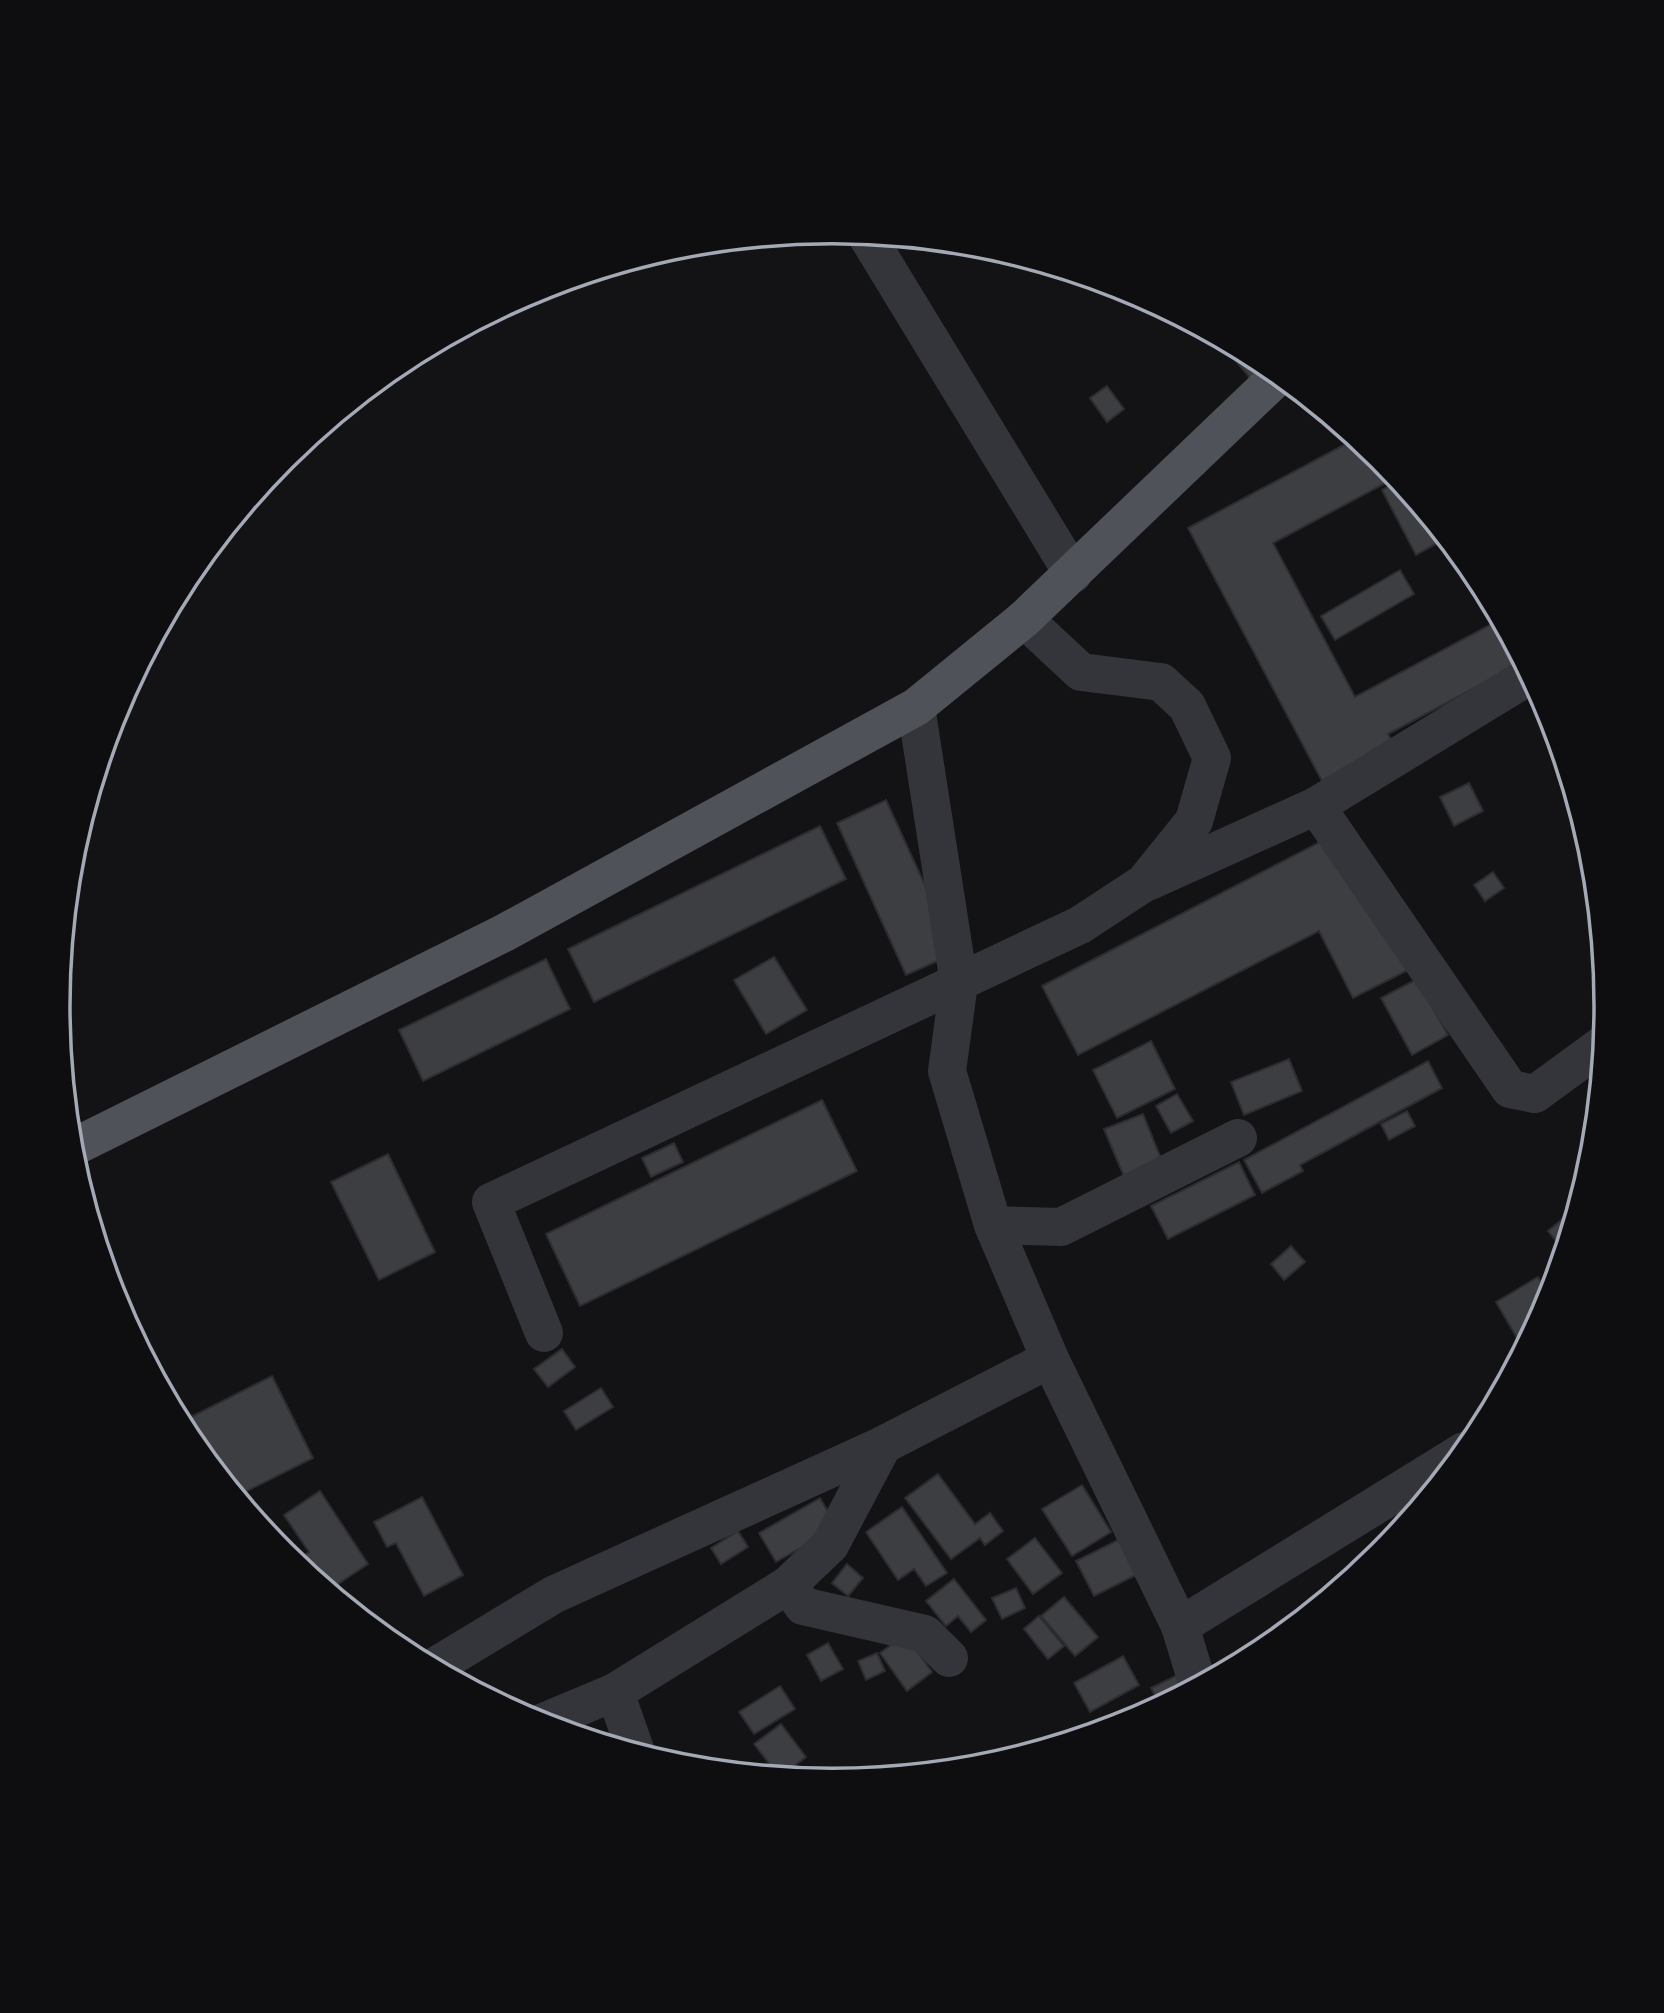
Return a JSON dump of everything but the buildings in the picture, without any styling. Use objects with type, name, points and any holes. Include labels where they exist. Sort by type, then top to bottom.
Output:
[{"type":"main road","points":[[83,1142],[504,933],[916,707],[1024,619],[1270,384]]},
{"type":"street","points":[[873,246],[1073,574]]},
{"type":"street","points":[[1024,619],[1081,672],[1161,682],[1187,706],[1212,758],[1194,821],[1144,883]]},
{"type":"street","points":[[544,1333],[491,1202],[1080,925],[1144,883],[1317,806],[1521,681]]},
{"type":"street","points":[[916,707],[959,983],[947,1071],[993,1225],[1050,1359],[1180,1626],[1195,1676]]},
{"type":"street","points":[[1317,806],[1510,1089],[1535,1094],[1592,1052]]},
{"type":"street","points":[[993,1225],[1061,1227],[1238,1138]]},
{"type":"street","points":[[443,1661],[553,1595],[883,1445],[1050,1359]]},
{"type":"street","points":[[557,1716],[615,1692],[789,1585],[830,1545],[883,1445]]},
{"type":"street","points":[[1180,1626],[1440,1466]]},
{"type":"street","points":[[789,1585],[803,1606],[926,1634],[949,1658]]},
{"type":"street","points":[[615,1692],[633,1742]]}]
